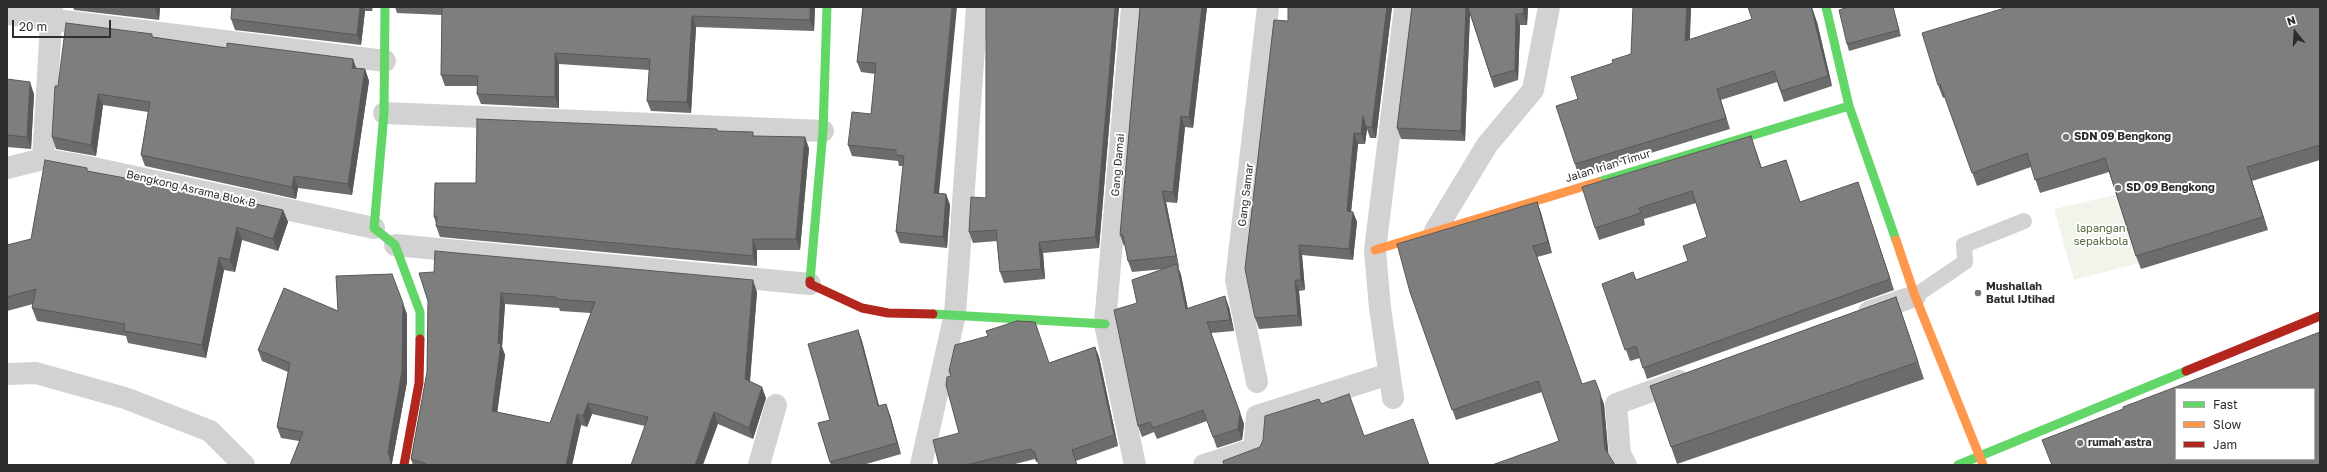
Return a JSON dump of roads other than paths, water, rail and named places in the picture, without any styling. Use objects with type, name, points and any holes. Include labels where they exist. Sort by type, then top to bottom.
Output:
[{"type":"street","points":[[385,7],[384,113],[374,228],[395,245],[420,312],[419,383],[404,465]]},
{"type":"street","points":[[810,284],[823,131],[827,7]]},
{"type":"street","points":[[921,465],[955,314],[977,7]]},
{"type":"street","name":"Gang Damai","points":[[1132,7],[1105,324],[1135,465]]},
{"type":"street","name":"Gang Samar","points":[[1257,382],[1236,280],[1268,7]]},
{"type":"street","points":[[1393,398],[1380,308],[1375,250],[1405,7]]},
{"type":"street","points":[[1435,231],[1487,146],[1533,90],[1549,7]]},
{"type":"street","points":[[1826,7],[1849,106],[1915,296],[1982,461]]},
{"type":"street","points":[[7,14],[51,13],[385,61]]},
{"type":"street","points":[[43,160],[51,13]]},
{"type":"street","name":"Jalan Irian Timur","points":[[1375,250],[1849,106]]},
{"type":"street","points":[[384,113],[823,131]]},
{"type":"street","name":"Bengkong Asrama Blok B","points":[[7,168],[43,160],[140,177],[374,228]]},
{"type":"street","points":[[395,245],[810,284],[862,308],[888,313],[955,314],[1105,324]]},
{"type":"street","points":[[1848,320],[1915,296]]},
{"type":"street","points":[[1958,465],[1982,461],[2320,316]]},
{"type":"street","points":[[7,374],[36,373],[125,398],[210,431],[244,465]]},
{"type":"street","points":[[1204,465],[1254,448],[1257,416],[1389,374]]},
{"type":"street","points":[[1626,465],[1620,454],[1616,404],[1699,374]]},
{"type":"street","points":[[759,465],[776,405]]},
{"type":"lane","points":[[1915,296],[1966,262],[1964,245],[2024,221]]},
{"type":"place","name":"SDN 09 Bengkong","points":[[2066,137]]},
{"type":"place","name":"SD 09 Bengkong","points":[[2118,188]]},
{"type":"place","name":"Mushallah Batul IJtihad","points":[[1978,293]]},
{"type":"place","name":"rumah astra","points":[[2080,443]]},
{"type":"park label","name":"lapangan sepakbola","points":[[2101,235]]}]
